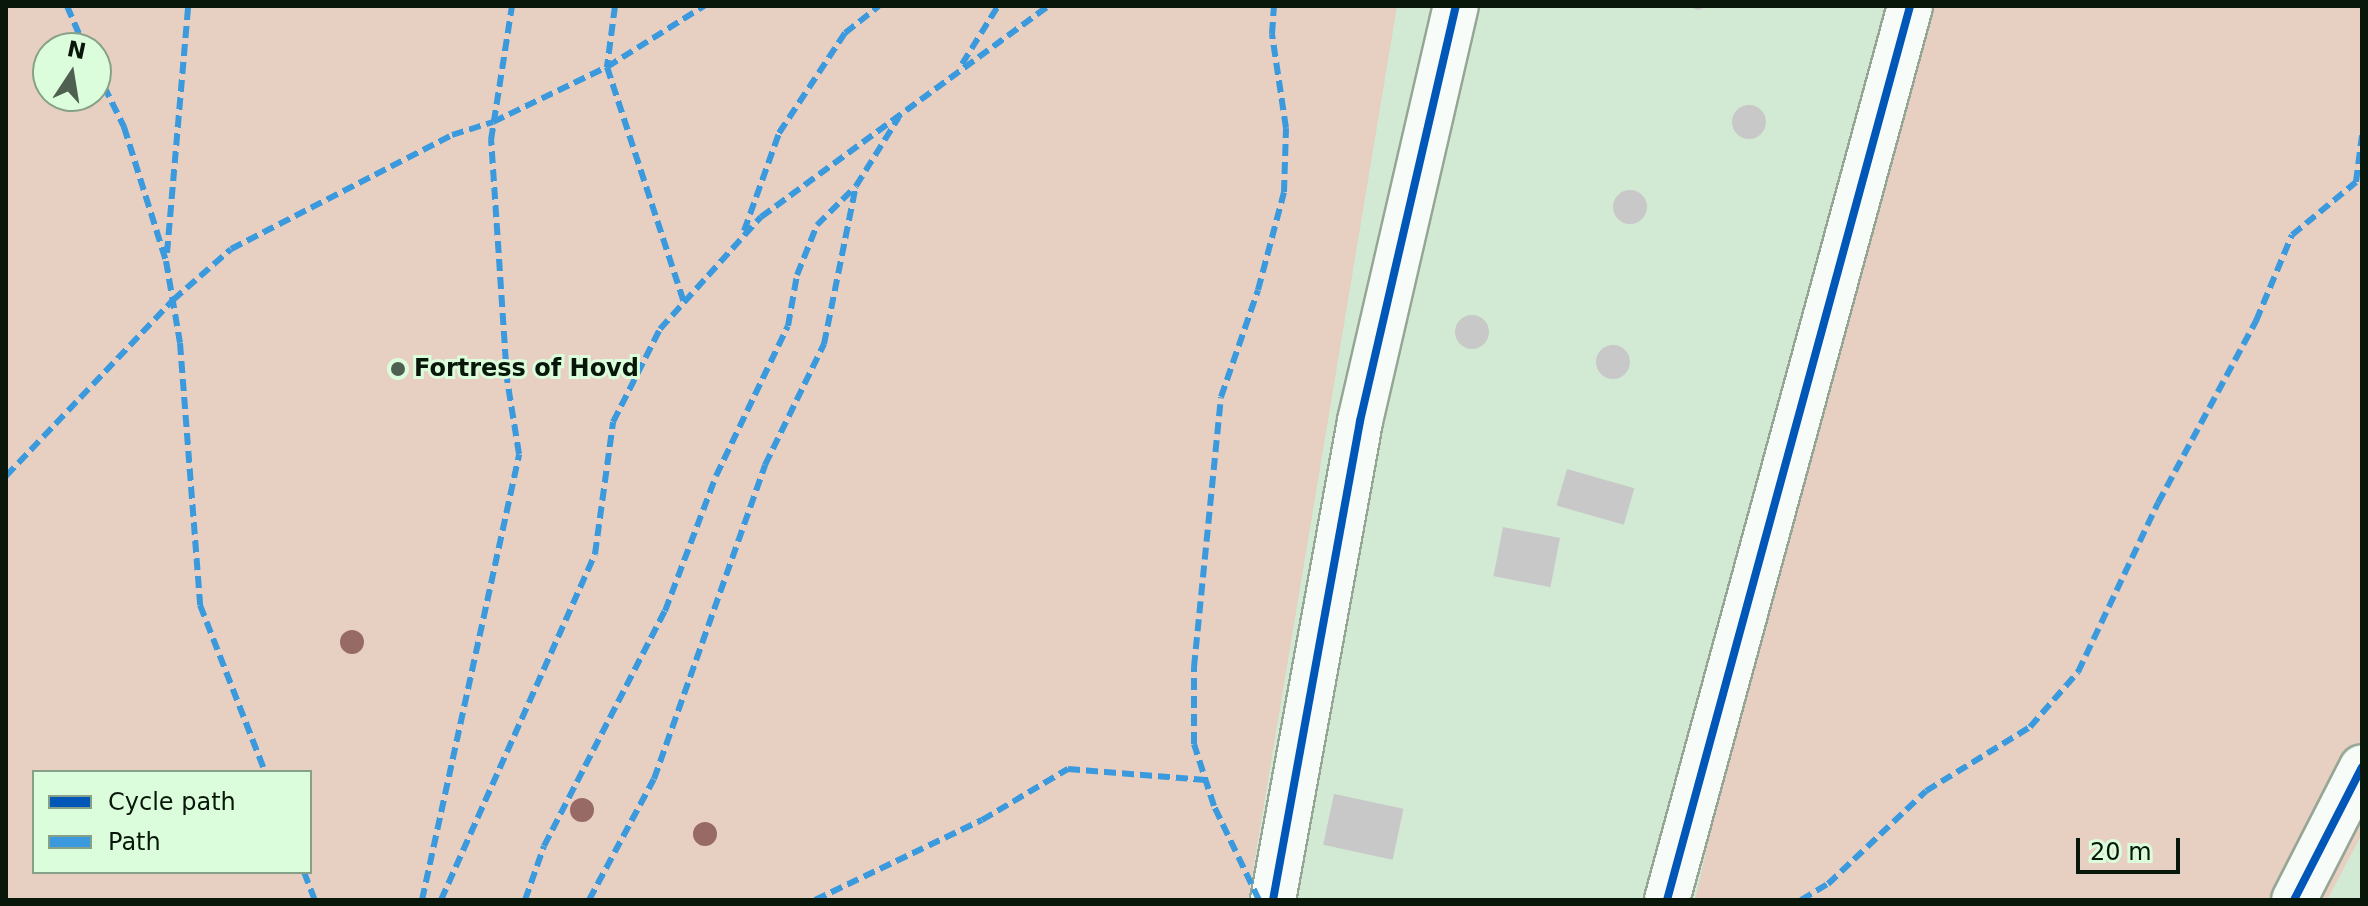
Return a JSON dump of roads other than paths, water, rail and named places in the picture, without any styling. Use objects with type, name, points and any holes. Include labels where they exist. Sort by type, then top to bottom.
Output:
[{"type":"street","points":[[1273,900],[1360,421],[1456,6]]},
{"type":"street","points":[[1667,900],[1910,6]]},
{"type":"street","points":[[2294,900],[2362,767]]},
{"type":"place","name":"Fortress of Hovd","points":[[398,369]]}]
